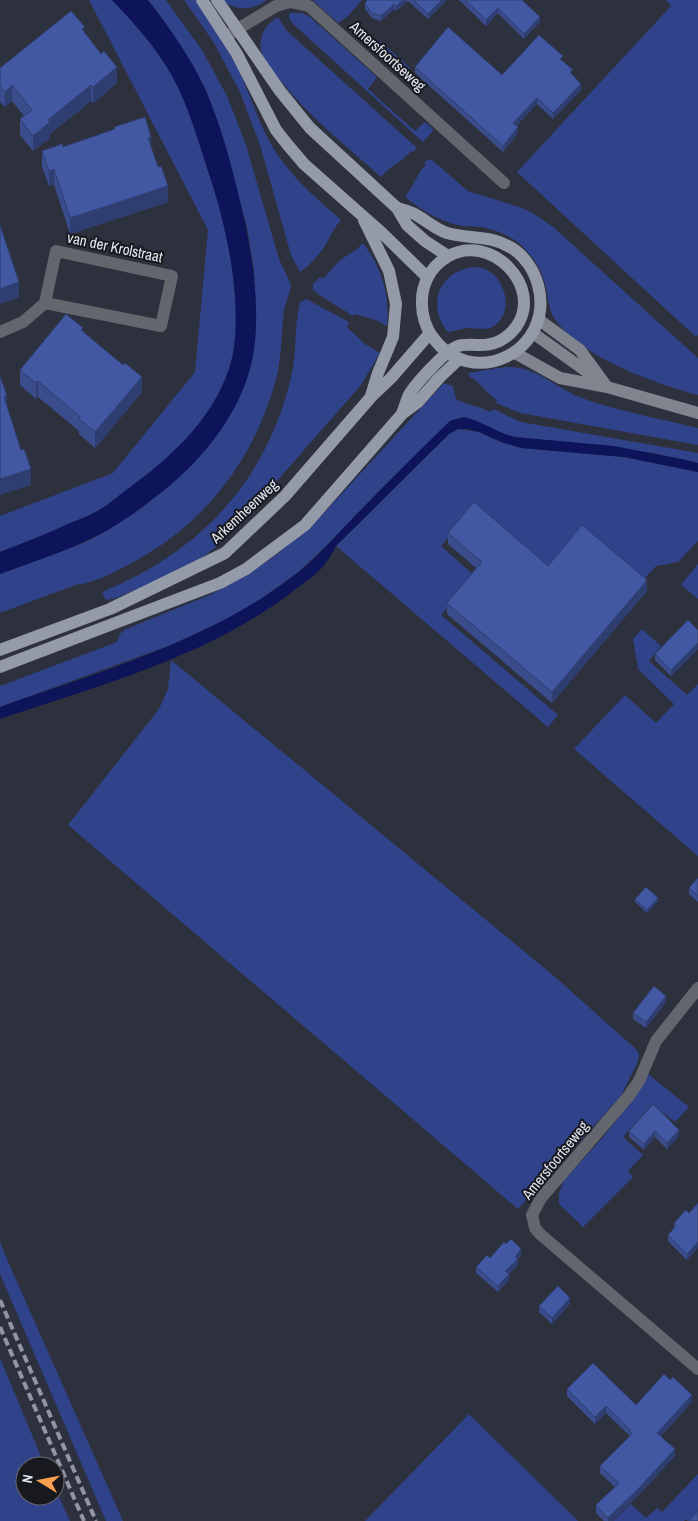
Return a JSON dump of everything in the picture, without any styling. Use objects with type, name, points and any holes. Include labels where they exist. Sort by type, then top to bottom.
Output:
[{"type":"main road","points":[[202,0],[226,36],[276,130],[304,164],[382,233],[427,277]]},
{"type":"main road","points":[[217,0],[280,91],[310,128],[397,208],[408,225],[425,241],[448,256]]},
{"type":"main road","points":[[397,208],[416,215],[436,229],[458,236],[484,237],[510,247],[521,255],[530,266],[540,292],[538,320],[533,333],[515,353],[503,359],[490,362],[477,363],[459,359],[446,352],[430,333],[424,320],[422,306],[423,291],[427,277],[438,263],[448,256],[460,252],[476,251],[493,256],[507,265],[515,274],[523,297],[520,318],[512,332],[496,342],[488,345],[457,346],[446,352],[409,395],[402,414]]},
{"type":"main road","points":[[361,216],[389,271],[396,304],[394,337],[378,373],[371,397]]},
{"type":"main road","points":[[520,318],[533,333],[607,387]]},
{"type":"main road","points":[[538,320],[580,350],[607,387]]},
{"type":"main road","name":"Arkemheenweg","points":[[0,650],[110,609],[225,553],[285,496],[371,397],[391,378],[430,333]]},
{"type":"main road","points":[[515,353],[560,378],[607,387],[698,413]]},
{"type":"main road","points":[[0,667],[220,583],[246,569],[305,525],[402,414],[418,402],[459,359]]},
{"type":"street","name":"Amersfoortseweg","points":[[226,36],[276,6],[290,2],[309,6],[504,183]]},
{"type":"street","name":"van der Krolstraat","points":[[56,251],[172,276],[161,326],[45,303],[56,251]]},
{"type":"street","points":[[0,332],[23,322],[45,303]]},
{"type":"street","name":"Amersfoortseweg","points":[[698,988],[656,1041],[642,1076],[628,1097],[541,1198],[532,1215],[535,1228],[540,1234],[698,1369]]},
{"type":"shaded area","points":[[89,0],[112,0],[151,44],[171,74],[184,99],[217,200],[229,248],[235,300],[236,325],[234,348],[229,369],[211,406],[187,438],[157,466],[96,512],[0,552],[0,516],[113,473],[195,372],[208,230]]},
{"type":"shaded area","points":[[112,0],[148,0],[186,54],[211,103],[233,173],[252,261],[256,325],[251,365],[246,383],[238,400],[219,433],[181,476],[167,488],[125,519],[98,535],[62,551],[0,574],[0,552],[100,510],[157,466],[187,438],[211,406],[221,388],[229,369],[234,348],[236,325],[235,300],[229,249],[217,201],[193,126],[183,99],[165,64],[144,35]]},
{"type":"shaded area","points":[[148,0],[166,0],[202,50],[227,96],[246,145],[279,259],[291,285],[285,304],[277,375],[269,403],[258,430],[244,455],[229,479],[191,522],[144,556],[111,573],[0,613],[0,574],[81,544],[101,534],[143,507],[187,470],[206,449],[255,302],[254,270],[247,227],[217,121],[205,88],[167,25]]},
{"type":"shaded area","points":[[184,0],[196,0],[224,42],[234,59],[267,137],[280,158],[301,183],[341,220],[321,252],[300,272],[291,255],[260,145],[240,92],[214,43]]},
{"type":"shaded area","points":[[222,0],[267,0],[251,8],[239,8]]},
{"type":"shaded area","points":[[313,0],[362,0],[347,17],[338,23]]},
{"type":"shaded area","points":[[666,0],[698,0],[698,335],[696,337],[517,172],[671,6]]},
{"type":"shaded area","points":[[290,13],[302,13],[310,17],[377,77],[368,89],[415,131],[425,122],[434,130],[423,142],[292,23],[289,18]]},
{"type":"shaded area","points":[[278,17],[286,30],[417,148],[381,177],[326,129],[300,103],[263,56],[260,45],[261,39],[265,29]]},
{"type":"shaded area","points":[[380,41],[410,68],[401,77],[375,54]]},
{"type":"shaded area","points":[[432,160],[468,191],[531,212],[553,227],[698,358],[698,395],[660,383],[617,366],[596,355],[578,342],[563,329],[552,314],[545,284],[538,267],[528,252],[515,240],[491,229],[457,225],[441,219],[405,197],[426,164],[424,162]]},
{"type":"shaded area","points":[[363,243],[370,252],[383,282],[387,303],[387,326],[378,321],[355,314],[353,316],[313,289],[313,284],[320,277],[323,279],[340,260]]},
{"type":"shaded area","points":[[476,267],[494,274],[499,281],[505,296],[506,305],[504,313],[500,320],[491,328],[467,328],[448,332],[441,322],[438,311],[437,300],[440,290],[445,281],[453,274],[464,269]]},
{"type":"shaded area","points":[[306,299],[349,322],[347,327],[365,344],[380,353],[361,385],[216,547],[197,561],[163,578],[116,598],[106,600],[102,592],[170,556],[198,534],[224,509],[246,481],[264,450],[279,416],[293,369],[300,302]]},
{"type":"shaded area","points":[[516,367],[536,373],[572,394],[596,403],[698,428],[698,445],[520,413],[496,403],[497,400],[470,377],[468,373]]},
{"type":"shaded area","points":[[444,383],[453,386],[456,399],[459,401],[490,412],[493,409],[521,422],[698,453],[698,463],[653,453],[515,437],[505,435],[464,417],[450,421],[326,546],[297,573],[255,603],[225,620],[171,645],[0,707],[0,686],[117,642],[124,630],[212,594],[254,570],[277,554],[321,516]]},
{"type":"shaded area","points":[[464,417],[515,437],[614,446],[686,460],[698,463],[698,472],[624,457],[521,448],[501,442],[479,432],[458,429],[449,434],[336,546],[327,562],[317,572],[259,615],[189,652],[152,667],[0,719],[0,707],[154,652],[228,618],[263,597],[296,574],[312,560],[450,421]]},
{"type":"shaded area","points":[[458,429],[479,432],[501,442],[521,448],[624,457],[698,472],[698,541],[678,562],[656,566],[645,578],[548,569],[475,506],[441,546],[475,576],[441,615],[558,715],[548,727],[336,546],[449,434]]},
{"type":"shaded area","points":[[698,564],[698,599],[681,585]]},
{"type":"shaded area","points":[[642,629],[661,646],[649,661],[687,695],[698,684],[698,856],[574,749],[625,695],[656,723],[674,704],[638,669],[633,639]]},
{"type":"shaded area","points":[[171,660],[554,976],[637,1050],[639,1055],[638,1061],[621,1096],[518,1209],[68,825],[159,709],[168,689]]},
{"type":"shaded area","points":[[648,1074],[689,1107],[675,1122],[652,1104],[623,1137],[643,1155],[628,1171],[633,1177],[583,1227],[559,1204],[559,1193],[564,1180],[624,1111]]},
{"type":"shaded area","points":[[0,1242],[123,1521],[106,1521],[0,1274]]},
{"type":"shaded area","points":[[0,1358],[41,1456],[15,1456],[15,1506],[63,1506],[70,1521],[0,1521]]},
{"type":"shaded area","points":[[469,1414],[578,1521],[365,1521]]},
{"type":"shaded area","points":[[698,1474],[698,1519],[696,1521],[688,1521],[686,1519],[684,1521],[613,1521],[631,1504],[646,1518],[657,1508],[662,1512]]},
{"type":"building","points":[[367,0],[403,0],[396,6],[394,4],[381,16],[372,13],[365,4]]},
{"type":"building","points":[[414,0],[442,0],[428,14]]},
{"type":"building","points":[[465,0],[522,0],[540,17],[524,34],[498,8],[486,20]]},
{"type":"building","points":[[71,11],[85,27],[82,29],[101,54],[104,51],[117,67],[93,87],[91,85],[48,120],[50,122],[33,136],[20,119],[32,110],[12,85],[5,92],[0,86],[0,68]]},
{"type":"building","points":[[448,27],[502,75],[539,35],[563,56],[560,59],[573,70],[570,72],[581,84],[553,113],[537,98],[513,123],[518,127],[503,146],[415,67]]},
{"type":"building","points":[[145,117],[151,137],[148,138],[158,167],[161,166],[168,186],[70,218],[54,169],[49,171],[42,151],[62,144],[63,147]]},
{"type":"building","points":[[0,225],[19,282],[0,289]]},
{"type":"building","points":[[66,314],[83,328],[81,330],[123,365],[125,363],[142,377],[95,432],[38,381],[36,383],[20,370]]},
{"type":"building","points":[[0,376],[7,396],[4,397],[21,450],[24,449],[31,469],[0,479]]},
{"type":"building","points":[[474,502],[548,566],[582,525],[647,580],[552,692],[447,603],[482,562],[448,533]]},
{"type":"building","points":[[688,620],[698,630],[698,643],[671,670],[655,654]]},
{"type":"building","points":[[698,878],[698,896],[689,888]]},
{"type":"building","points":[[646,887],[658,898],[647,910],[635,899]]},
{"type":"building","points":[[654,986],[666,996],[646,1022],[633,1013]]},
{"type":"building","points":[[653,1104],[679,1130],[667,1143],[655,1131],[644,1144],[629,1131]]},
{"type":"building","points":[[698,1203],[698,1242],[687,1254],[668,1235],[676,1226],[674,1223],[686,1210],[689,1213]]},
{"type":"building","points":[[511,1239],[521,1249],[515,1257],[518,1259],[505,1271],[509,1274],[498,1286],[476,1267],[487,1255],[490,1258],[504,1242],[506,1244]]},
{"type":"building","points":[[558,1286],[570,1298],[552,1318],[539,1306]]},
{"type":"building","points":[[593,1363],[636,1405],[664,1374],[670,1380],[673,1377],[692,1395],[657,1433],[675,1449],[608,1518],[596,1505],[619,1483],[600,1466],[632,1434],[606,1406],[595,1417],[567,1389]]},
{"type":"building","points":[[698,1511],[698,1521],[689,1521]]},
{"type":"railway","points":[[0,1300],[96,1521]]},
{"type":"railway","points":[[0,1327],[84,1521]]}]
